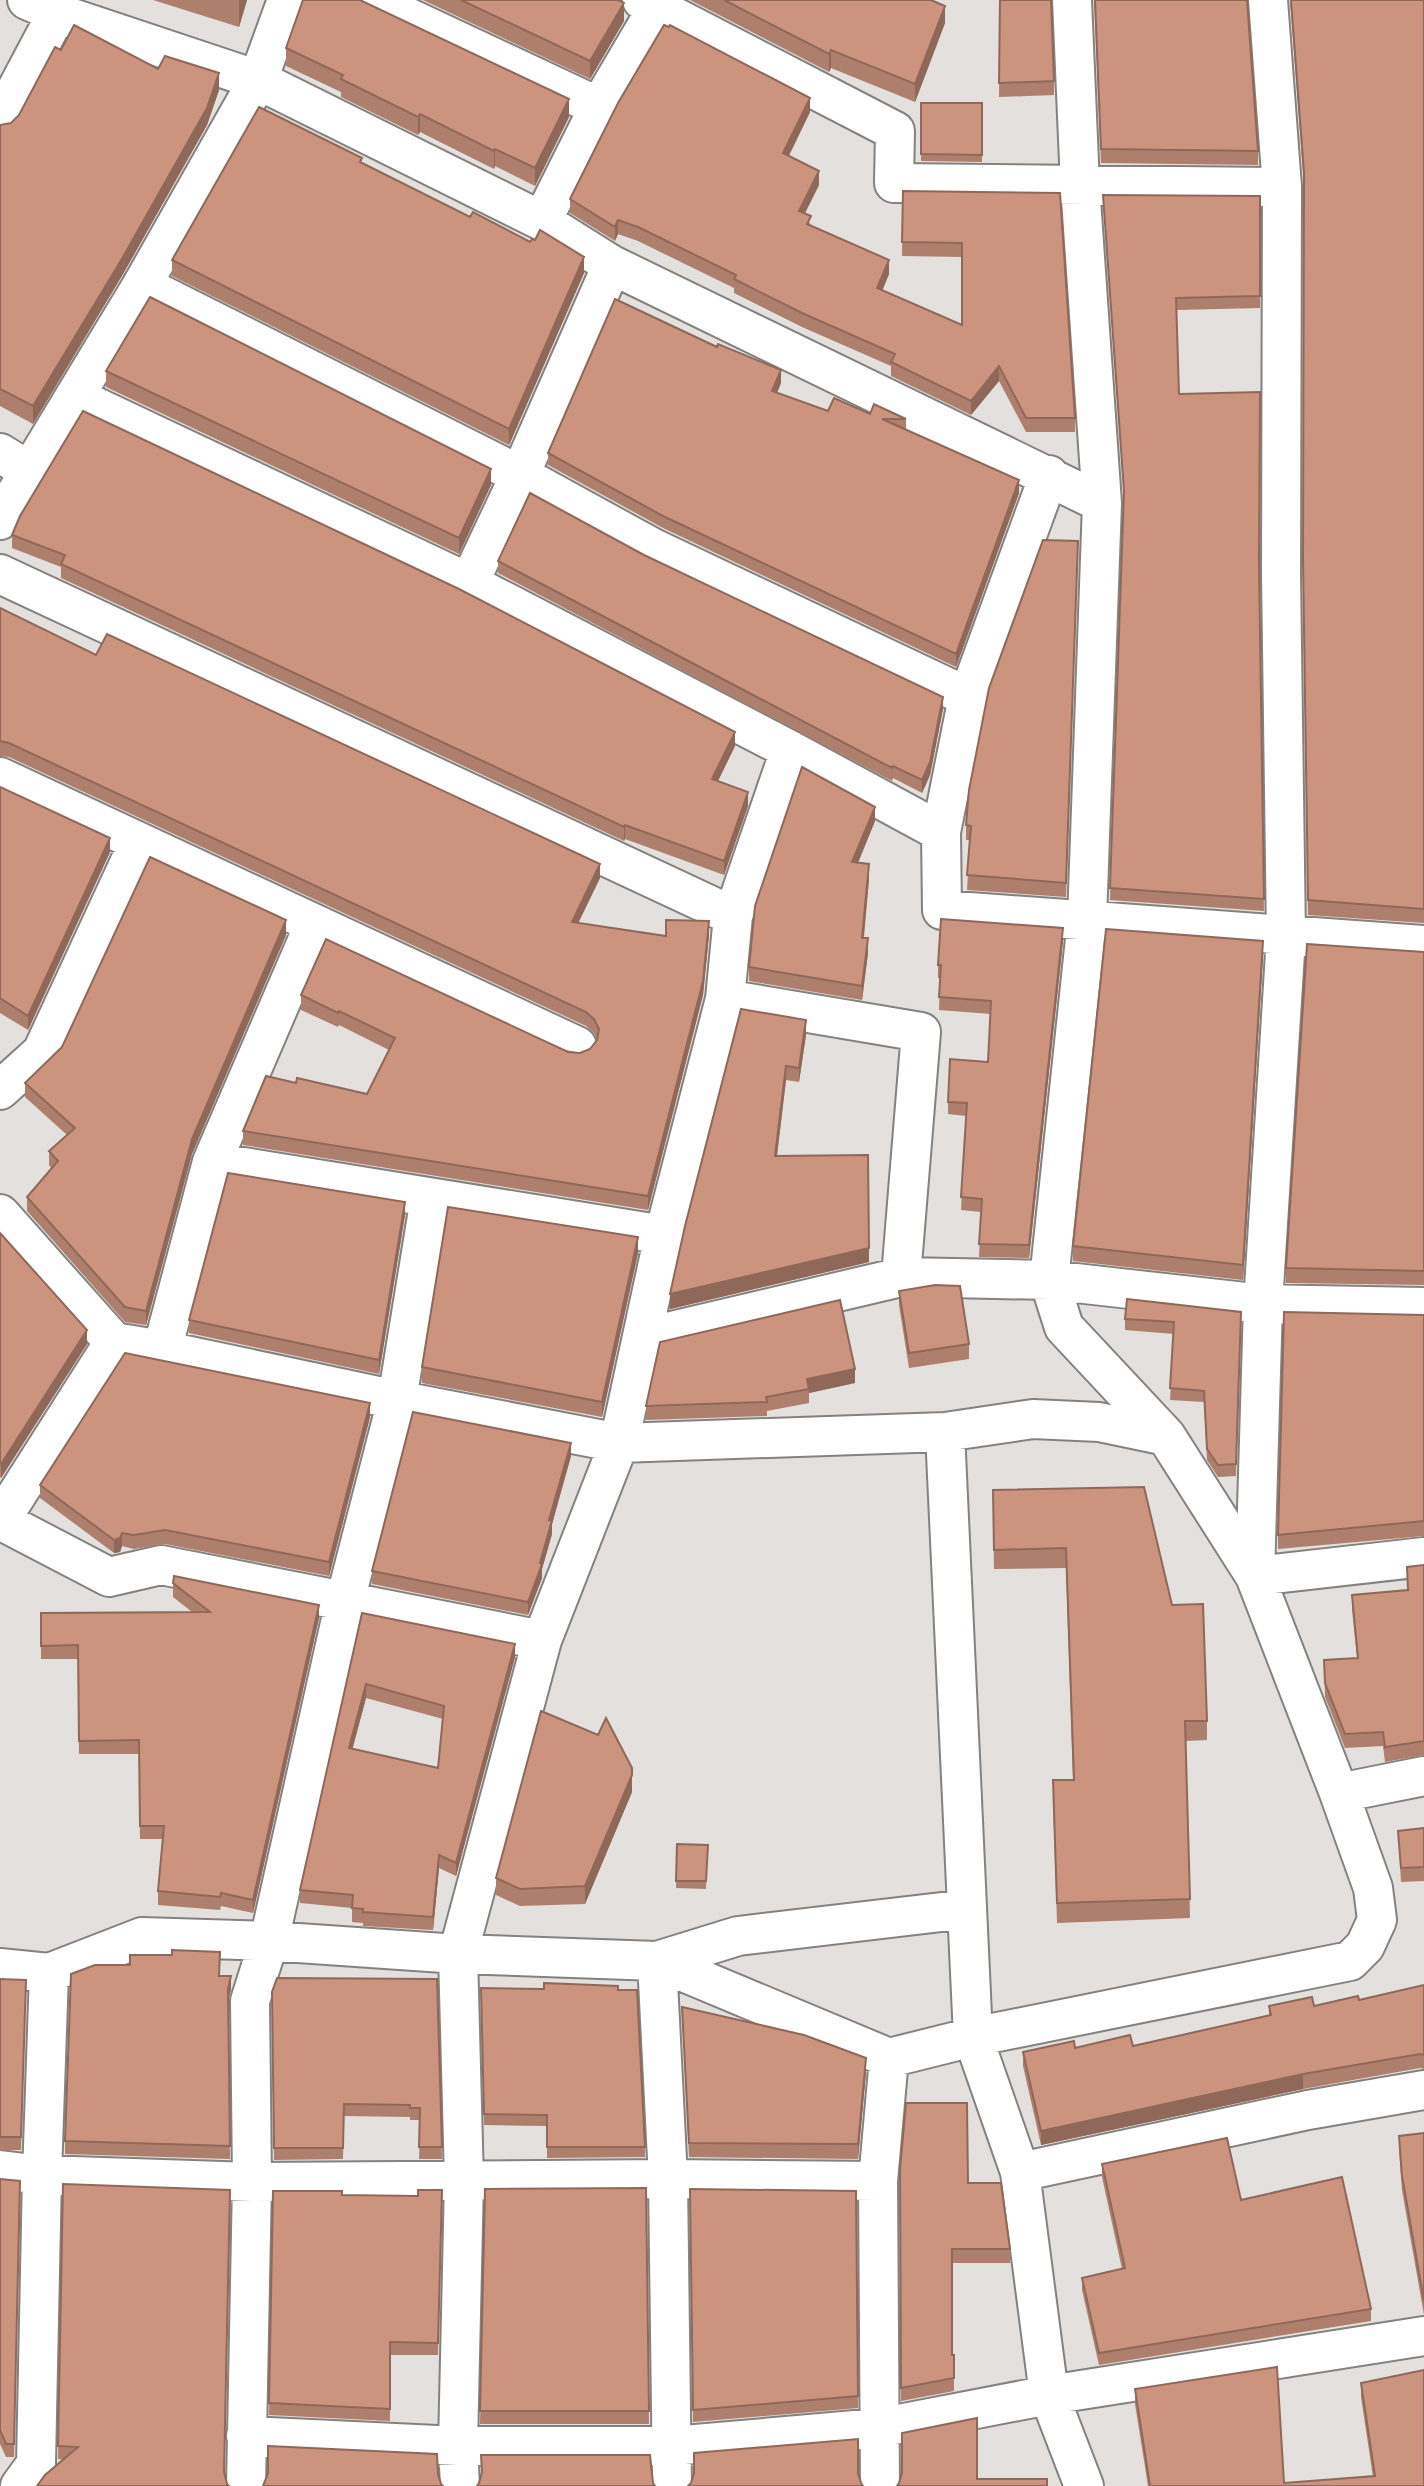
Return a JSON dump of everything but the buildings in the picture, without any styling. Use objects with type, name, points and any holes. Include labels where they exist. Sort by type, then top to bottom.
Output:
[{"type":"street","points":[[0,520],[15,462],[75,397],[142,285],[257,80],[287,0]]},
{"type":"street","points":[[372,0],[599,107]]},
{"type":"street","points":[[657,1961],[889,2058],[973,2038],[1350,1961],[1365,1946],[1377,1920],[1373,1888],[1255,1576],[1166,1436],[1064,1327],[1049,1280],[1087,920],[1102,502],[1080,185],[1072,0]]},
{"type":"street","points":[[1255,1576],[1263,1304],[1286,937],[1281,574],[1282,187],[1268,0]]},
{"type":"street","points":[[542,221],[654,3],[895,131],[894,183],[1282,187]]},
{"type":"street","points":[[0,121],[42,7],[257,80],[542,221],[612,265],[1102,502]]},
{"type":"street","points":[[469,583],[520,475],[612,265]]},
{"type":"street","points":[[142,285],[520,475],[653,548],[968,697]]},
{"type":"street","points":[[75,397],[469,583],[941,832]]},
{"type":"street","points":[[1049,475],[968,697],[941,832],[942,911],[1424,945]]},
{"type":"street","points":[[0,574],[733,916]]},
{"type":"street","points":[[460,2486],[458,2446],[464,2181],[458,1954],[541,1640],[619,1443],[664,1236],[725,999],[733,916],[790,750]]},
{"type":"street","points":[[0,778],[577,1046]]},
{"type":"street","points":[[0,1090],[42,1052],[139,842]]},
{"type":"street","points":[[162,1350],[212,1162],[314,925]]},
{"type":"street","points":[[725,999],[921,1032],[901,1277]]},
{"type":"street","points":[[212,1162],[664,1236]]},
{"type":"street","points":[[246,2486],[252,2182],[250,2001],[269,1941],[345,1601],[397,1400],[430,1198]]},
{"type":"street","points":[[0,1214],[114,1342],[619,1443],[945,1432],[1033,1419],[1099,1422],[1166,1436]]},
{"type":"street","points":[[642,1339],[901,1277],[1049,1280],[1263,1304],[1424,1307]]},
{"type":"street","points":[[114,1342],[0,1521],[109,1577],[161,1565],[541,1640]]},
{"type":"street","points":[[945,1432],[973,2038],[1020,2172],[1049,2395],[1084,2486]]},
{"type":"street","points":[[1255,1576],[1424,1557]]},
{"type":"street","points":[[1339,1793],[1424,1776]]},
{"type":"street","points":[[0,1968],[49,1973],[142,1937],[269,1941],[458,1954],[657,1961],[738,1936],[967,1909]]},
{"type":"street","points":[[657,1961],[668,2179],[672,2486]]},
{"type":"street","points":[[20,2486],[36,2465],[49,1973]]},
{"type":"street","points":[[880,2486],[878,2181],[889,2058]]},
{"type":"street","points":[[1020,2172],[1308,2110],[1424,2090]]},
{"type":"street","points":[[0,2169],[42,2175],[252,2182],[668,2179],[878,2181]]},
{"type":"street","points":[[246,2436],[458,2446],[672,2446],[878,2428],[1049,2395],[1424,2336]]}]
